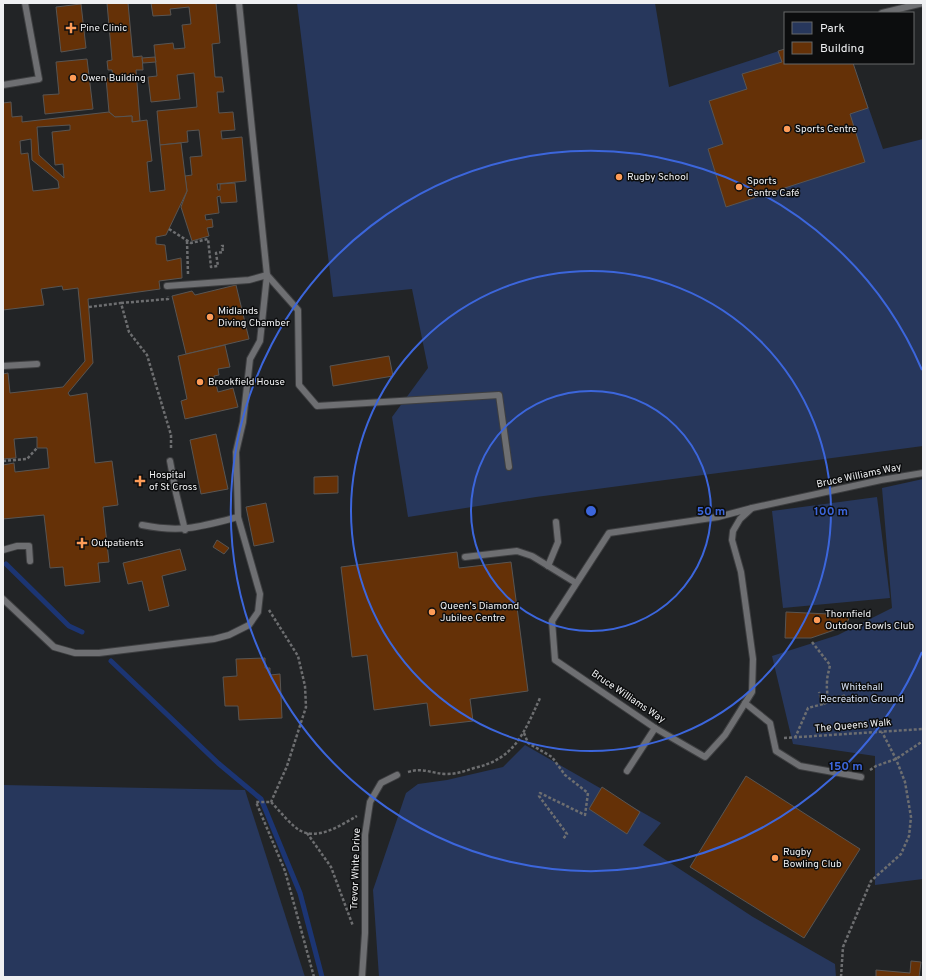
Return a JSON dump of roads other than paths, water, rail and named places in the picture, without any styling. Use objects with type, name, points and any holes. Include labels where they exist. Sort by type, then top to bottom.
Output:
[{"type":"lane","points":[[3,85],[39,78],[25,3]]},
{"type":"lane","points":[[3,600],[54,647],[75,653],[99,653],[214,639],[229,635],[249,625],[258,612],[260,594],[238,517],[236,452],[243,422],[250,359],[260,341],[267,275],[239,3]]},
{"type":"lane","points":[[886,12],[923,3]]},
{"type":"lane","points":[[167,286],[249,280],[267,275]]},
{"type":"lane","points":[[267,275],[298,310],[299,385],[317,406],[499,395],[509,467]]},
{"type":"lane","points":[[3,366],[38,364]]},
{"type":"lane","points":[[170,461],[185,530]]},
{"type":"lane","name":"Bruce Williams Way","points":[[752,508],[740,519],[733,531],[732,540],[741,572],[752,659],[752,692],[724,736],[705,757],[655,728],[555,660],[552,621],[609,533],[718,517],[752,508],[881,480],[923,473]]},
{"type":"lane","points":[[142,525],[163,530],[185,530],[238,517]]},
{"type":"lane","points":[[548,566],[558,542],[556,522]]},
{"type":"lane","points":[[3,550],[17,546],[29,546],[30,561]]},
{"type":"lane","points":[[465,557],[517,551],[532,556],[576,584]]},
{"type":"lane","points":[[745,703],[770,723],[776,751],[800,766],[861,777]]},
{"type":"lane","points":[[627,771],[655,728]]},
{"type":"lane","name":"Trevor White Drive","points":[[362,977],[365,933],[365,835],[370,802],[381,783],[398,775]]},
{"type":"waterway","points":[[6,564],[69,626],[82,632]]},
{"type":"waterway","points":[[111,661],[218,763],[261,799],[300,893],[322,977]]},
{"type":"place","name":"Pine Clinic","points":[[71,28]]},
{"type":"place","name":"Owen Building","points":[[73,78]]},
{"type":"place","name":"Sports Centre","points":[[787,129]]},
{"type":"place","name":"Rugby School","points":[[619,177]]},
{"type":"place","name":"Sports Centre Café","points":[[739,187]]},
{"type":"place","name":"Midlands Diving Chamber","points":[[210,317]]},
{"type":"place","name":"Brookfield House","points":[[200,382]]},
{"type":"place","name":"Hospital of St Cross","points":[[140,481]]},
{"type":"place","name":"Outpatients","points":[[82,543]]},
{"type":"place","name":"Queen's Diamond Jubilee Centre","points":[[432,612]]},
{"type":"place","name":"Thornfield Outdoor Bowls Club","points":[[817,620]]},
{"type":"place","name":"Rugby Bowling Club","points":[[775,858]]},
{"type":"park label","name":"Whitehall Recreation Ground","points":[[862,692]]}]
